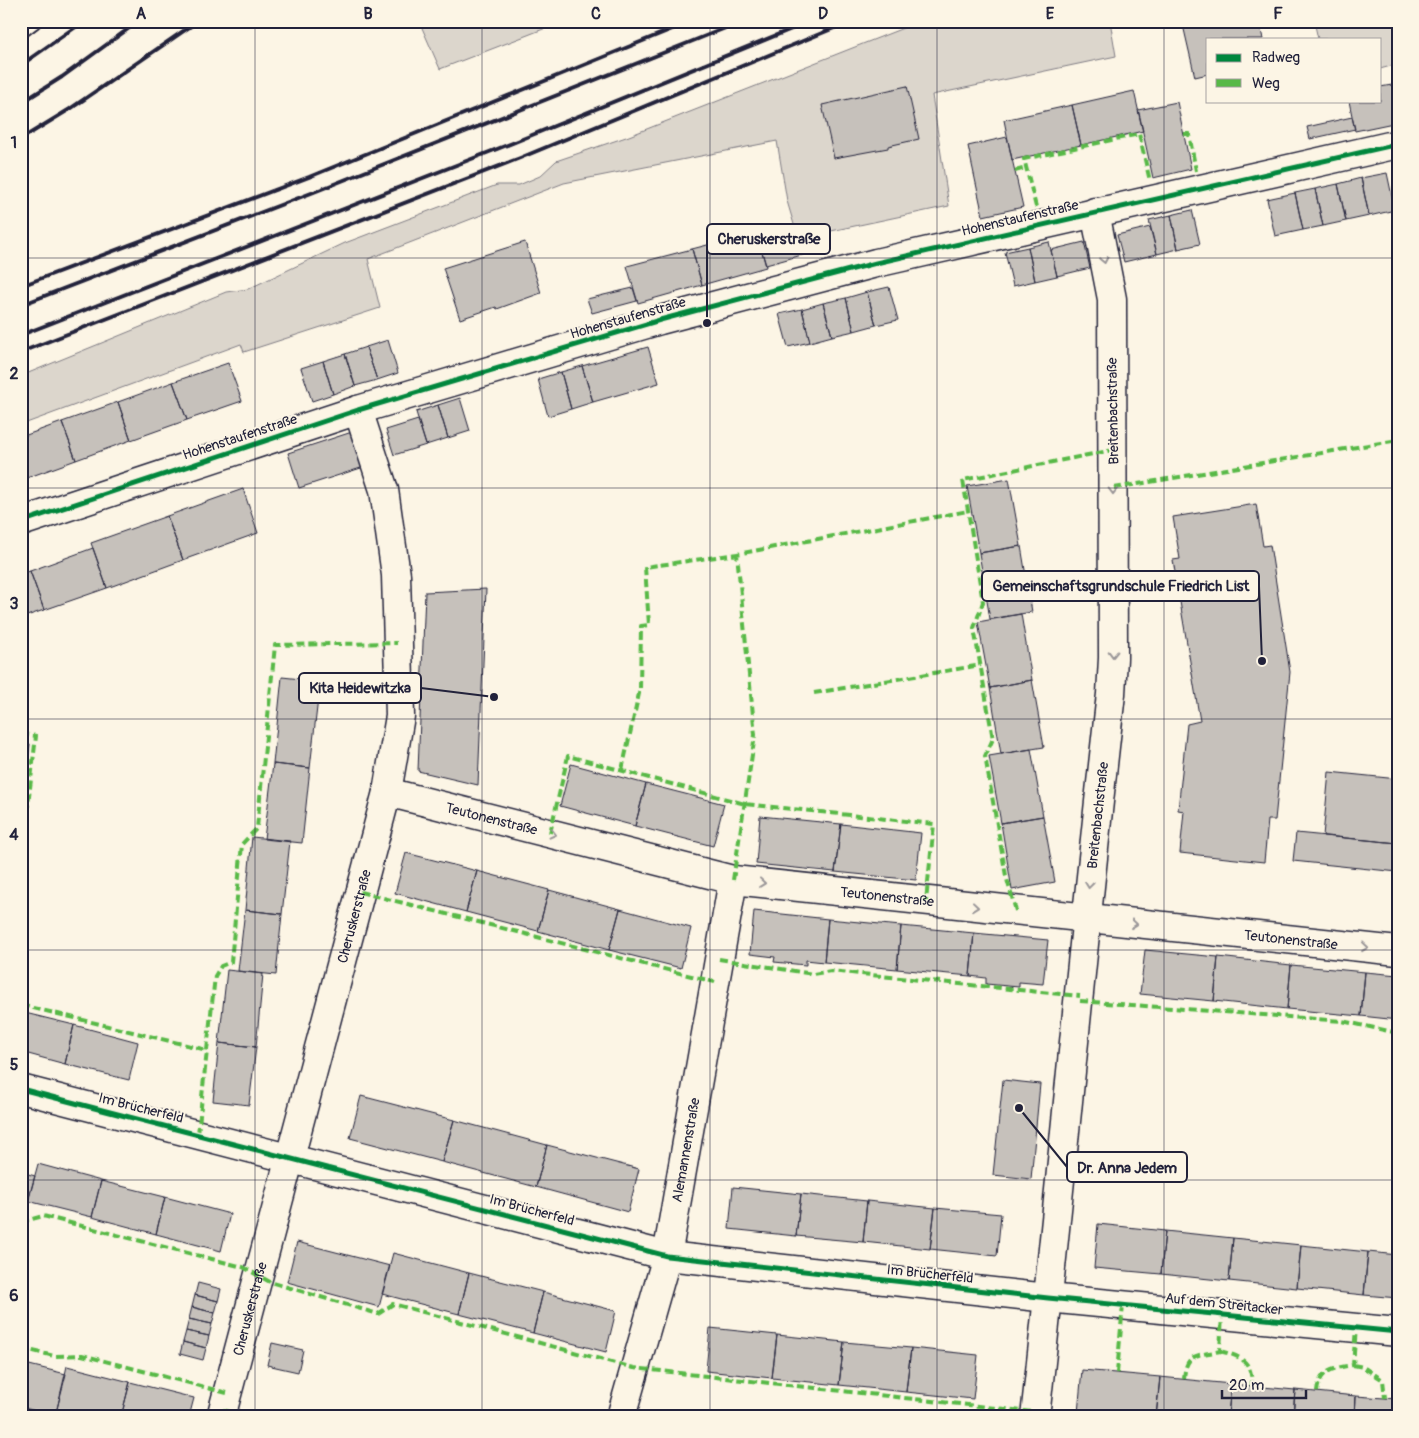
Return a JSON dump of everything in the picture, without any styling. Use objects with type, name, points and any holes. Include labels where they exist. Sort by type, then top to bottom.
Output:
[{"type":"street","name":"Hohenstaufenstraße","points":[[21,522],[358,410],[660,320],[876,263],[1398,144]]},
{"type":"street","name":"Breitenbachstraße","points":[[1035,1417],[1080,1001],[1085,919],[1111,694],[1113,658],[1112,300],[1094,212]]},
{"type":"street","name":"Cheruskerstraße","points":[[221,1417],[387,792],[400,716],[396,575],[384,490],[358,410]]},
{"type":"street","name":"Teutonenstraße","points":[[387,792],[732,880],[1398,951]]},
{"type":"street","name":"Alemannenstraße","points":[[621,1417],[667,1256],[732,880]]},
{"type":"street","name":"Im Brücherfeld","points":[[21,1089],[667,1256],[1048,1298]]},
{"type":"street","name":"Auf dem Streitacker","points":[[1048,1298],[1398,1332]]},
{"type":"lane","points":[[21,30],[33,21]]},
{"type":"shaded area","points":[[419,21],[564,21],[440,69]]},
{"type":"shaded area","points":[[921,21],[1110,21],[1116,56],[932,95],[949,206],[798,238],[787,201],[777,141],[564,183],[368,259],[380,308],[244,352],[241,344],[21,425],[21,376],[226,292],[248,289],[345,243],[497,185],[519,185],[540,176],[556,161],[629,136]]},
{"type":"shaded area","points":[[1314,21],[1398,21],[1398,64],[1382,68],[1382,38],[1318,38]]},
{"type":"building","points":[[1198,21],[1259,21],[1263,38],[1206,38],[1206,74],[1195,77],[1183,25]]},
{"type":"building","points":[[1398,84],[1398,122],[1355,131],[1349,102],[1382,102],[1382,87]]},
{"type":"building","points":[[907,86],[919,139],[888,146],[888,148],[834,158],[822,105]]},
{"type":"building","points":[[1134,91],[1143,131],[1081,145],[1072,105]]},
{"type":"building","points":[[1177,102],[1191,169],[1153,178],[1138,110]]},
{"type":"building","points":[[1072,105],[1081,145],[1012,160],[1004,120]]},
{"type":"building","points":[[1352,117],[1355,129],[1310,139],[1307,127]]},
{"type":"building","points":[[1007,137],[1023,207],[983,216],[968,146]]},
{"type":"building","points":[[1387,173],[1395,210],[1369,216],[1361,178]]},
{"type":"building","points":[[1361,178],[1369,216],[1346,221],[1338,184]]},
{"type":"building","points":[[1338,184],[1346,221],[1323,226],[1315,189]]},
{"type":"building","points":[[1315,189],[1323,226],[1303,230],[1295,193]]},
{"type":"building","points":[[1295,193],[1303,230],[1275,236],[1267,199]]},
{"type":"building","points":[[1192,210],[1200,244],[1178,249],[1171,215]]},
{"type":"building","points":[[1171,215],[1178,249],[1157,254],[1149,220]]},
{"type":"building","points":[[1150,227],[1157,254],[1124,262],[1117,235]]},
{"type":"building","points":[[757,232],[766,267],[702,285],[692,249]]},
{"type":"building","points":[[806,240],[809,253],[766,265],[762,252]]},
{"type":"building","points":[[525,242],[541,293],[497,309],[496,307],[460,319],[443,268]]},
{"type":"building","points":[[1049,242],[1057,276],[1035,281],[1028,247]]},
{"type":"building","points":[[1084,242],[1090,268],[1057,276],[1051,250]]},
{"type":"building","points":[[1028,247],[1035,281],[1013,286],[1005,252]]},
{"type":"building","points":[[692,249],[702,285],[638,303],[627,266]]},
{"type":"building","points":[[889,287],[898,320],[876,325],[867,292]]},
{"type":"building","points":[[633,288],[637,301],[592,313],[587,299]]},
{"type":"building","points":[[867,292],[876,325],[854,331],[846,298]]},
{"type":"building","points":[[846,298],[854,331],[832,336],[823,303]]},
{"type":"building","points":[[823,303],[832,336],[810,342],[802,309]]},
{"type":"building","points":[[802,309],[810,342],[788,347],[779,314]]},
{"type":"building","points":[[388,340],[398,373],[377,380],[366,347]]},
{"type":"building","points":[[366,347],[377,380],[355,386],[345,354]]},
{"type":"building","points":[[648,347],[659,383],[593,402],[582,366]]},
{"type":"building","points":[[345,354],[355,386],[333,394],[323,361]]},
{"type":"building","points":[[323,361],[333,394],[312,401],[301,368]]},
{"type":"building","points":[[228,363],[242,401],[187,420],[173,382]]},
{"type":"building","points":[[582,366],[593,402],[571,409],[561,372]]},
{"type":"building","points":[[561,372],[571,409],[548,416],[538,379]]},
{"type":"building","points":[[173,382],[187,420],[131,440],[118,402]]},
{"type":"building","points":[[460,398],[470,431],[448,438],[438,405]]},
{"type":"building","points":[[118,402],[131,440],[76,460],[62,422]]},
{"type":"building","points":[[438,405],[448,438],[426,445],[416,412]]},
{"type":"building","points":[[418,420],[426,445],[394,455],[386,430]]},
{"type":"building","points":[[62,422],[76,460],[21,480],[21,437]]},
{"type":"building","points":[[352,432],[364,467],[299,488],[288,453]]},
{"type":"building","points":[[1009,479],[1021,546],[979,553],[967,486]]},
{"type":"building","points":[[243,489],[258,533],[183,560],[167,516]]},
{"type":"building","points":[[1256,504],[1263,546],[1270,545],[1290,672],[1275,820],[1268,820],[1264,862],[1180,853],[1184,811],[1178,810],[1187,724],[1200,721],[1173,560],[1180,559],[1173,517]]},
{"type":"building","points":[[167,516],[183,560],[107,588],[91,543]]},
{"type":"building","points":[[1021,546],[1032,612],[990,619],[979,553]]},
{"type":"building","points":[[93,548],[107,588],[44,610],[30,571]]},
{"type":"building","points":[[30,571],[44,610],[21,618],[21,574]]},
{"type":"building","points":[[486,589],[478,785],[418,771],[425,592]]},
{"type":"building","points":[[1021,614],[1032,680],[990,688],[978,622]]},
{"type":"building","points":[[282,677],[320,681],[310,768],[273,764]]},
{"type":"building","points":[[1032,680],[1044,747],[1001,754],[990,688]]},
{"type":"building","points":[[21,743],[30,744],[21,824]]},
{"type":"building","points":[[1031,749],[1043,816],[1001,823],[989,756]]},
{"type":"building","points":[[273,764],[310,768],[302,843],[264,839]]},
{"type":"building","points":[[571,764],[646,784],[635,826],[560,806]]},
{"type":"building","points":[[1329,772],[1398,779],[1398,843],[1323,836]]},
{"type":"building","points":[[646,784],[724,804],[713,846],[635,826]]},
{"type":"building","points":[[760,816],[841,824],[835,872],[756,864]]},
{"type":"building","points":[[1043,816],[1055,882],[1012,890],[1001,823]]},
{"type":"building","points":[[841,824],[921,833],[916,880],[835,872]]},
{"type":"building","points":[[1296,833],[1398,843],[1398,872],[1293,861]]},
{"type":"building","points":[[252,837],[290,841],[282,914],[245,910]]},
{"type":"building","points":[[406,853],[477,871],[466,912],[395,893]]},
{"type":"building","points":[[477,871],[549,890],[538,931],[466,912]]},
{"type":"building","points":[[549,890],[620,909],[609,950],[538,931]]},
{"type":"building","points":[[620,909],[691,928],[681,968],[609,950]]},
{"type":"building","points":[[245,910],[282,914],[276,975],[238,971]]},
{"type":"building","points":[[754,911],[828,919],[824,962],[806,960],[806,965],[774,962],[775,957],[750,954]]},
{"type":"building","points":[[828,919],[901,926],[897,969],[824,962]]},
{"type":"building","points":[[901,926],[974,933],[970,976],[897,969]]},
{"type":"building","points":[[974,933],[1048,940],[1043,984],[1019,982],[1019,987],[986,984],[986,978],[970,976]]},
{"type":"building","points":[[1145,950],[1218,957],[1214,1001],[1140,994]]},
{"type":"building","points":[[1218,957],[1291,965],[1287,1009],[1214,1001]]},
{"type":"building","points":[[1291,965],[1365,972],[1361,1016],[1287,1009]]},
{"type":"building","points":[[227,970],[263,974],[256,1047],[219,1043]]},
{"type":"building","points":[[1365,972],[1398,975],[1398,1020],[1361,1016]]},
{"type":"building","points":[[21,1012],[74,1025],[65,1064],[21,1052]]},
{"type":"building","points":[[74,1025],[138,1042],[129,1080],[65,1064]]},
{"type":"building","points":[[219,1043],[256,1047],[249,1105],[213,1101]]},
{"type":"building","points":[[1003,1080],[1040,1084],[1031,1179],[993,1175]]},
{"type":"building","points":[[361,1096],[454,1120],[442,1162],[350,1138]]},
{"type":"building","points":[[454,1120],[547,1145],[536,1187],[442,1162]]},
{"type":"building","points":[[547,1145],[639,1169],[628,1212],[536,1187]]},
{"type":"building","points":[[38,1164],[101,1181],[92,1217],[28,1201]]},
{"type":"building","points":[[21,1172],[35,1176],[25,1213],[21,1212]]},
{"type":"building","points":[[101,1181],[165,1197],[156,1234],[92,1217]]},
{"type":"building","points":[[733,1187],[801,1194],[796,1236],[729,1229]]},
{"type":"building","points":[[801,1194],[867,1201],[863,1242],[796,1236]]},
{"type":"building","points":[[165,1197],[230,1214],[221,1251],[156,1234]]},
{"type":"building","points":[[867,1201],[935,1208],[930,1249],[863,1242]]},
{"type":"building","points":[[935,1208],[1001,1214],[997,1256],[930,1249]]},
{"type":"building","points":[[1098,1224],[1165,1231],[1161,1274],[1094,1268]]},
{"type":"building","points":[[1165,1231],[1233,1238],[1229,1281],[1161,1274]]},
{"type":"building","points":[[1233,1238],[1301,1245],[1297,1288],[1229,1281]]},
{"type":"building","points":[[297,1242],[390,1266],[379,1307],[287,1282]]},
{"type":"building","points":[[1301,1245],[1368,1252],[1364,1295],[1297,1288]]},
{"type":"building","points":[[1368,1252],[1398,1255],[1398,1298],[1364,1295]]},
{"type":"building","points":[[393,1253],[469,1273],[459,1314],[382,1294]]},
{"type":"building","points":[[469,1273],[543,1292],[533,1333],[459,1314]]},
{"type":"building","points":[[198,1283],[221,1289],[218,1301],[195,1295]]},
{"type":"building","points":[[543,1292],[616,1311],[606,1352],[533,1333]]},
{"type":"building","points":[[195,1295],[218,1301],[215,1313],[192,1307]]},
{"type":"building","points":[[192,1307],[215,1313],[212,1324],[189,1319]]},
{"type":"building","points":[[189,1319],[212,1324],[209,1336],[186,1331]]},
{"type":"building","points":[[710,1328],[777,1335],[772,1378],[706,1371]]},
{"type":"building","points":[[186,1331],[209,1336],[206,1348],[183,1342]]},
{"type":"building","points":[[777,1335],[844,1342],[839,1385],[772,1378]]},
{"type":"building","points":[[183,1342],[206,1348],[203,1360],[180,1354]]},
{"type":"building","points":[[844,1342],[911,1348],[906,1392],[839,1385]]},
{"type":"building","points":[[272,1343],[303,1350],[298,1372],[267,1365]]},
{"type":"building","points":[[911,1348],[978,1355],[973,1399],[906,1392]]},
{"type":"building","points":[[21,1363],[66,1374],[55,1416],[21,1407]]},
{"type":"building","points":[[67,1366],[130,1382],[121,1417],[88,1417],[57,1409]]},
{"type":"building","points":[[1082,1370],[1160,1377],[1156,1417],[1119,1417],[1078,1413]]},
{"type":"building","points":[[1160,1377],[1231,1384],[1228,1417],[1156,1417]]},
{"type":"building","points":[[130,1382],[194,1398],[189,1417],[121,1417]]},
{"type":"building","points":[[1231,1384],[1295,1390],[1293,1417],[1228,1417]]},
{"type":"building","points":[[1295,1390],[1356,1396],[1355,1417],[1293,1417]]},
{"type":"building","points":[[1356,1396],[1398,1399],[1398,1417],[1355,1417]]},
{"type":"railway","points":[[21,65],[84,21]]},
{"type":"railway","points":[[21,103],[62,77],[139,21]]},
{"type":"railway","points":[[21,139],[70,109],[198,21]]},
{"type":"railway","points":[[21,286],[309,177],[692,21]]},
{"type":"railway","points":[[21,305],[314,192],[743,21]]},
{"type":"railway","points":[[21,335],[515,142],[811,21]]},
{"type":"railway","points":[[21,352],[520,158],[851,21]]},
{"type":"marked path","points":[[1036,207],[1024,159],[1139,134],[1150,181]]},
{"type":"marked path","points":[[1184,134],[1189,134],[1196,171]]},
{"type":"marked path","points":[[1015,171],[1026,168]]},
{"type":"marked path","points":[[1114,488],[1398,440]]},
{"type":"marked path","points":[[1016,911],[1006,876],[985,756],[993,739],[974,628],[983,602],[963,480],[1113,450]]},
{"type":"marked path","points":[[733,880],[755,735],[737,554],[968,511]]},
{"type":"marked path","points":[[622,770],[640,689],[641,626],[649,625],[645,567],[737,554]]},
{"type":"marked path","points":[[198,1134],[215,976],[221,966],[231,962],[242,844],[257,828],[275,645],[397,643]]},
{"type":"marked path","points":[[814,693],[981,665]]},
{"type":"marked path","points":[[21,734],[36,736],[21,866]]},
{"type":"marked path","points":[[550,833],[568,756],[745,804],[934,824],[926,901]]},
{"type":"marked path","points":[[360,892],[715,982]]},
{"type":"marked path","points":[[719,959],[813,974],[831,971],[1080,996]]},
{"type":"marked path","points":[[1080,1001],[1342,1021],[1398,1033]]},
{"type":"marked path","points":[[21,1005],[207,1050]]},
{"type":"marked path","points":[[21,1222],[43,1216],[243,1267],[270,1282],[378,1314],[393,1304],[634,1368],[1077,1417]]},
{"type":"marked path","points":[[1117,1373],[1123,1305]]},
{"type":"marked path","points":[[1184,1379],[1185,1370],[1190,1360],[1199,1355],[1220,1351],[1222,1315]]},
{"type":"marked path","points":[[1317,1392],[1321,1379],[1329,1371],[1353,1365],[1356,1328]]},
{"type":"marked path","points":[[21,1348],[54,1356],[82,1355],[227,1393]]},
{"type":"marked path","points":[[1220,1351],[1234,1355],[1244,1361],[1250,1371],[1252,1386]]},
{"type":"marked path","points":[[1353,1365],[1363,1367],[1383,1380],[1385,1398]]},
{"type":"marked path","points":[[223,1410],[249,1417]]},
{"type":"marked path","points":[[21,1412],[41,1417]]},
{"type":"marked path","points":[[62,1417],[72,1417]]},
{"type":"cycle path","points":[[21,522],[358,410],[660,320],[876,263],[1398,144]]},
{"type":"cycle path","points":[[21,1089],[667,1256],[1048,1298],[1398,1332]]},
{"type":"place","name":"Cheruskerstraße","points":[[707,323]]},
{"type":"place","name":"Gemeinschaftsgrundschule Friedrich List","points":[[1262,661]]},
{"type":"place","name":"Kita Heidewitzka","points":[[494,697]]},
{"type":"place","name":"Dr. Anna Jedem","points":[[1019,1108]]}]
